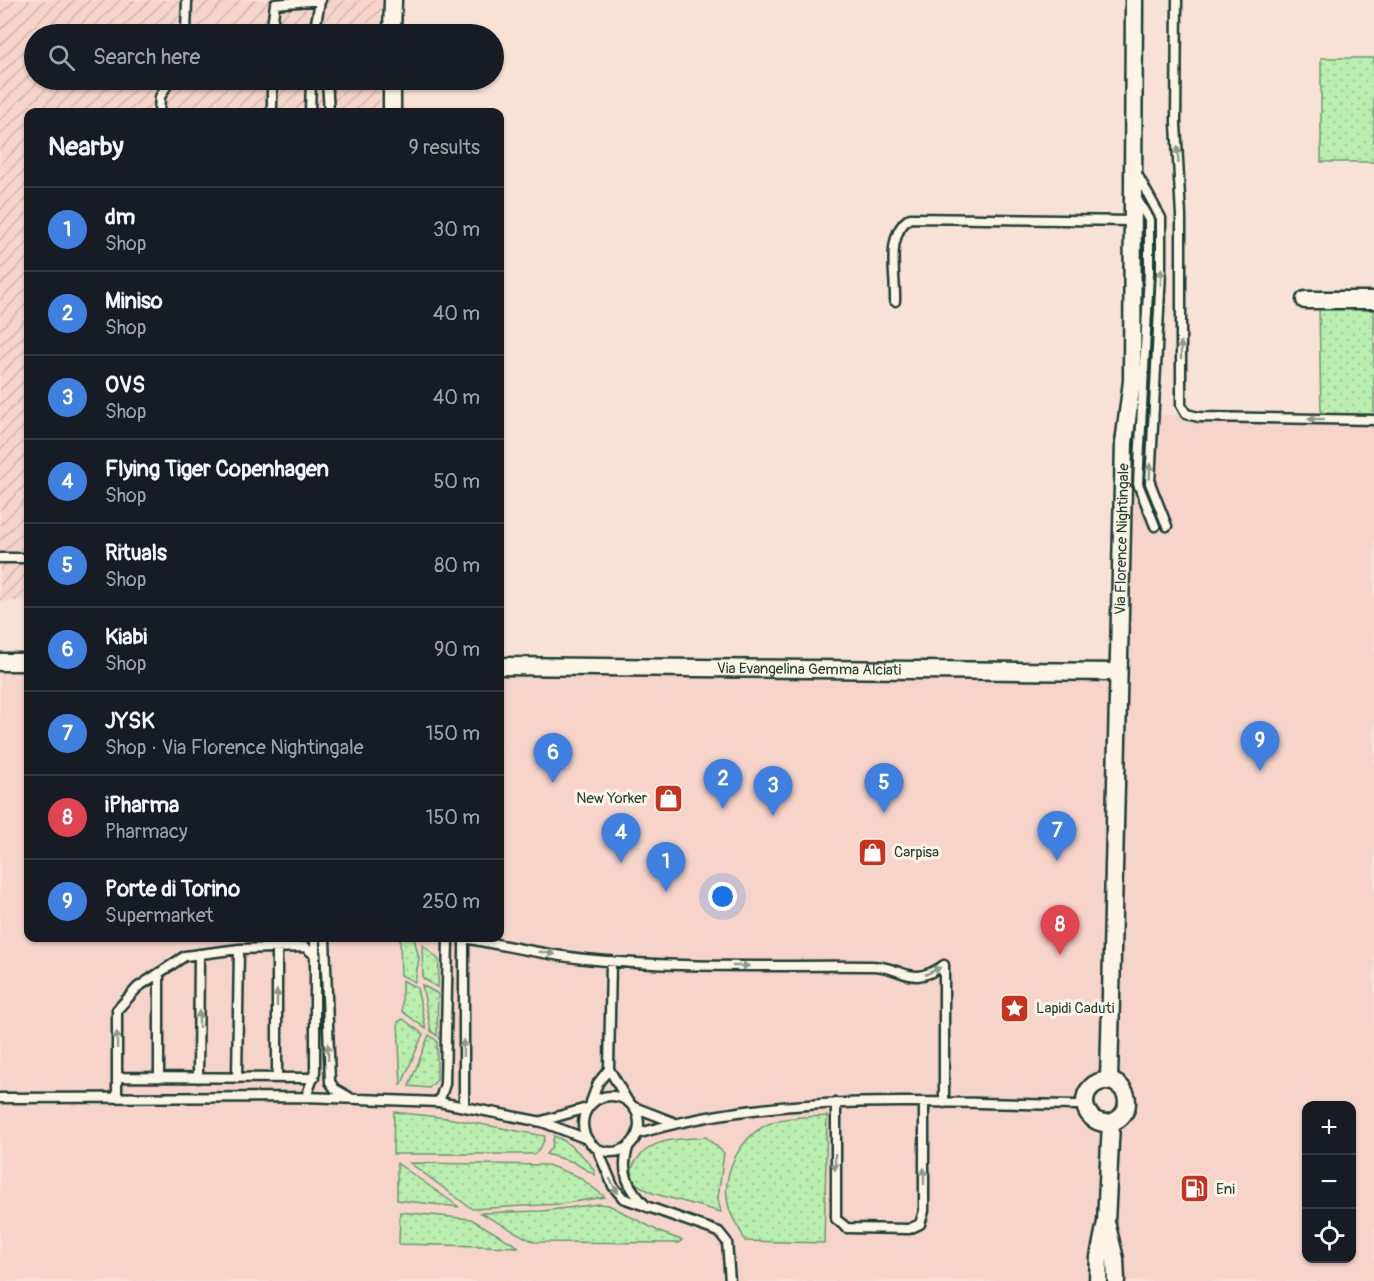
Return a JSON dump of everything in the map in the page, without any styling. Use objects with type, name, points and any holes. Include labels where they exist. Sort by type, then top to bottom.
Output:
[{"type":"street","points":[[392,24],[393,0]]},
{"type":"street","name":"Via Florence Nightingale","points":[[1109,1081],[1124,443],[1132,381],[1131,221],[1134,0]]},
{"type":"street","points":[[392,90],[392,108]]},
{"type":"street","points":[[1305,300],[1374,300]]},
{"type":"street","points":[[0,662],[24,662]]},
{"type":"street","name":"Via Evangelina Gemma Alciati","points":[[504,666],[1117,672]]},
{"type":"street","points":[[1109,1081],[1121,1087],[1127,1099],[1124,1115],[1111,1123],[1095,1121],[1084,1105],[1092,1086],[1109,1081]]},
{"type":"street","points":[[1098,1281],[1099,1257],[1106,1222],[1111,1123]]},
{"type":"street","points":[[1106,1222],[1115,1259],[1116,1281]]},
{"type":"lane","points":[[186,24],[187,0]]},
{"type":"lane","points":[[272,24],[275,4],[320,0],[316,24]]},
{"type":"lane","points":[[1177,0],[1176,123],[1181,216],[1181,405],[1185,414],[1199,417],[1374,420]]},
{"type":"lane","points":[[159,108],[160,97],[164,90]]},
{"type":"lane","points":[[272,90],[272,108]]},
{"type":"lane","points":[[310,108],[311,90]]},
{"type":"lane","points":[[327,90],[328,108]]},
{"type":"lane","points":[[1132,165],[1161,218],[1161,272],[1150,483],[1167,526]]},
{"type":"lane","points":[[1132,191],[1149,220],[1149,273],[1138,484],[1155,526]]},
{"type":"lane","points":[[895,301],[896,234],[901,223],[910,218],[1002,217],[1131,221]]},
{"type":"lane","points":[[0,558],[24,558]]},
{"type":"lane","points":[[306,1097],[314,1078],[315,942]]},
{"type":"lane","points":[[325,942],[330,1082],[335,1089],[352,1099]]},
{"type":"lane","points":[[439,1102],[445,1084],[448,942]]},
{"type":"lane","points":[[464,942],[464,1107]]},
{"type":"lane","points":[[487,942],[583,959],[718,966],[875,966],[916,978],[933,973],[944,965],[944,1103]]},
{"type":"lane","points":[[117,1098],[118,1006],[138,987],[185,956],[239,949],[305,947],[316,956]]},
{"type":"lane","points":[[237,1078],[239,949]]},
{"type":"lane","points":[[277,949],[277,1078]]},
{"type":"lane","points":[[198,1078],[199,954]]},
{"type":"lane","points":[[597,1148],[617,1151],[629,1144],[637,1134],[639,1125],[631,1104],[609,1069],[611,961]]},
{"type":"lane","points":[[159,974],[159,1077]]},
{"type":"lane","points":[[587,1139],[582,1125],[598,1083],[609,1069]]},
{"type":"lane","points":[[117,1077],[314,1078]]},
{"type":"lane","points":[[542,1122],[588,1107],[603,1096],[611,1095],[673,1123]]},
{"type":"lane","points":[[2,1096],[306,1097],[439,1102],[542,1122],[587,1139],[597,1148],[618,1194],[631,1203],[719,1232],[727,1242],[730,1281]]},
{"type":"lane","points":[[836,1103],[836,1219],[847,1228],[909,1229],[920,1224],[924,1211],[924,1103]]},
{"type":"lane","points":[[637,1134],[673,1123],[762,1108],[836,1103],[1084,1105]]},
{"type":"lane","points":[[629,1144],[624,1173],[627,1183],[647,1207]]},
{"type":"shaded area","points":[[0,0],[382,0],[381,24],[24,24],[24,90],[380,90],[379,108],[24,108],[24,601],[0,601]]},
{"type":"shaded area","points":[[1127,414],[1374,420],[1374,1281],[1116,1281],[1106,1224],[1098,1281],[0,1281],[0,659],[24,660],[24,942],[504,942],[504,666],[1117,672]],"holes":[[[1103,1081],[1121,1087],[1127,1099],[1124,1115],[1107,1124],[1090,1117],[1084,1105],[1087,1091]]]},
{"type":"green space","points":[[1321,58],[1374,58],[1374,162],[1321,162]]},
{"type":"green space","points":[[1319,307],[1374,307],[1374,416],[1321,415]]},
{"type":"green space","points":[[400,942],[415,942],[419,958],[415,982],[401,975]]},
{"type":"green space","points":[[422,944],[439,960],[438,988],[423,978]]},
{"type":"green space","points":[[402,980],[417,988],[426,1029],[402,1011]]},
{"type":"green space","points":[[422,985],[438,994],[437,1036],[431,1031]]},
{"type":"green space","points":[[403,1019],[423,1034],[401,1086],[398,1022]]},
{"type":"green space","points":[[429,1035],[437,1041],[437,1080],[429,1088],[409,1086]]},
{"type":"green space","points":[[394,1112],[447,1118],[545,1136],[545,1139],[534,1154],[393,1154]]},
{"type":"green space","points":[[827,1116],[824,1243],[745,1241],[730,1212],[727,1195],[727,1181],[736,1156],[753,1134],[764,1126],[782,1119]]},
{"type":"green space","points":[[554,1136],[579,1152],[594,1170],[595,1175],[573,1162],[546,1154],[552,1147]]},
{"type":"green space","points":[[706,1137],[724,1153],[718,1198],[721,1212],[652,1193],[635,1183],[632,1176],[633,1166],[646,1150],[670,1140]]},
{"type":"green space","points":[[397,1163],[459,1207],[397,1200]]},
{"type":"green space","points":[[410,1163],[548,1165],[579,1177],[605,1197],[560,1204],[472,1209]]},
{"type":"green space","points":[[599,1204],[609,1205],[662,1233],[682,1240],[678,1243],[534,1242],[480,1213],[542,1211]]},
{"type":"green space","points":[[400,1212],[471,1219],[519,1247],[399,1244]]},
{"type":"place","name":"Porte di Torino","points":[[1260,771]]},
{"type":"place","name":"Kiabi","points":[[553,783]]},
{"type":"place","name":"New Yorker","points":[[668,798]]},
{"type":"place","name":"Miniso","points":[[723,809]]},
{"type":"place","name":"Rituals","points":[[884,813]]},
{"type":"place","name":"OVS","points":[[773,816]]},
{"type":"place","name":"Carpisa","points":[[873,852]]},
{"type":"place","name":"JYSK","points":[[1057,861]]},
{"type":"place","name":"Flying Tiger Copenhagen","points":[[621,863]]},
{"type":"place","name":"dm","points":[[666,892]]},
{"type":"place","name":"iPharma","points":[[1060,955]]},
{"type":"place","name":"Lapidi Caduti","points":[[1015,1008]]},
{"type":"place","name":"Eni","points":[[1195,1189]]}]
